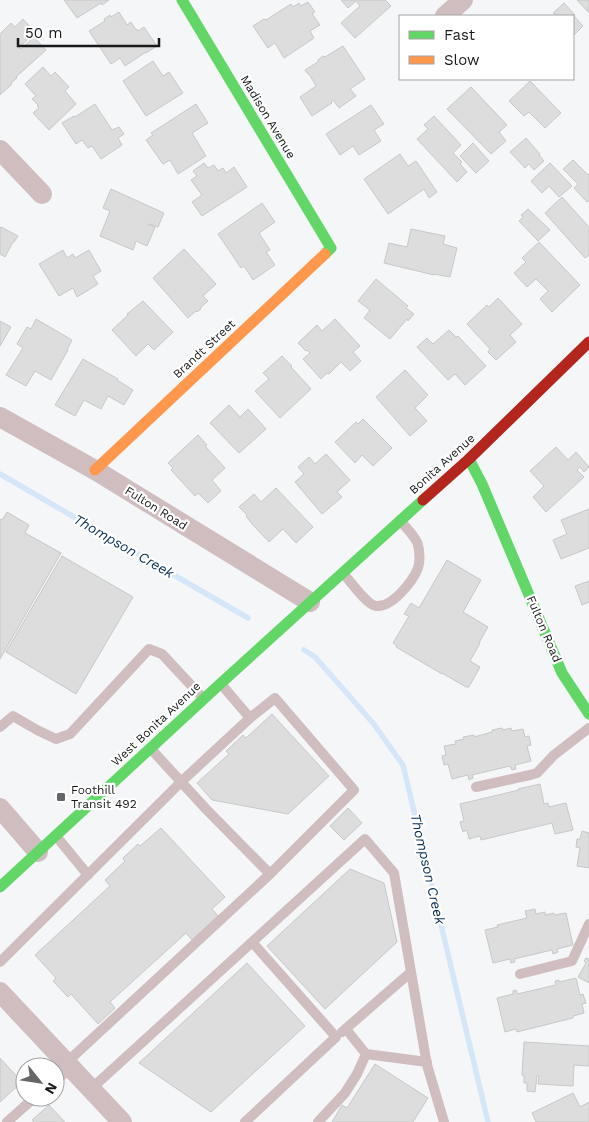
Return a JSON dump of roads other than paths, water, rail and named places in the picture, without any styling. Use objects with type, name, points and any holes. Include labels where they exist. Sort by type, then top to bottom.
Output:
[{"type":"street","name":"Madison Avenue","points":[[182,0],[331,248]]},
{"type":"street","points":[[446,15],[463,0]]},
{"type":"street","points":[[0,150],[42,194]]},
{"type":"street","name":"Brandt Street","points":[[96,470],[331,248]]},
{"type":"street","name":"Bonita Avenue","points":[[310,602],[469,460],[589,342]]},
{"type":"street","name":"Fulton Road","points":[[0,416],[96,470],[310,602]]},
{"type":"street","name":"Fulton Road","points":[[469,460],[482,484],[562,672],[589,714]]},
{"type":"street","name":"West Bonita Avenue","points":[[0,887],[310,602]]},
{"type":"street","points":[[0,808],[38,852]]},
{"type":"street","points":[[0,992],[122,1122]]},
{"type":"lane","points":[[343,573],[370,603],[377,606],[387,604],[400,594],[412,581],[419,567],[420,554],[418,543],[400,520]]},
{"type":"lane","points":[[0,727],[13,716],[56,739],[70,734],[149,649],[162,654],[204,699]]},
{"type":"lane","points":[[220,684],[250,718]]},
{"type":"lane","points":[[0,962],[182,781],[274,698],[354,790],[270,874],[65,1068]]},
{"type":"lane","points":[[476,788],[537,773],[554,755],[589,728]]},
{"type":"lane","points":[[151,748],[206,809],[270,874]]},
{"type":"lane","points":[[56,836],[88,875]]},
{"type":"lane","points":[[91,1089],[365,839],[394,873],[427,1062],[444,1122]]},
{"type":"lane","points":[[520,974],[572,961],[589,924]]},
{"type":"lane","points":[[252,942],[336,1037]]},
{"type":"lane","points":[[245,1122],[336,1037],[411,972]]},
{"type":"lane","points":[[346,1029],[366,1054],[427,1062]]},
{"type":"lane","points":[[318,1122],[345,1093],[366,1054]]},
{"type":"lane","points":[[7,1122],[24,1107]]},
{"type":"waterway","name":"Thompson Creek","points":[[0,474],[248,618]]},
{"type":"waterway","name":"Thompson Creek","points":[[304,650],[315,657],[373,723],[403,765],[488,1122]]},
{"type":"place","name":"Foothill Transit 492","points":[[61,797]]}]
